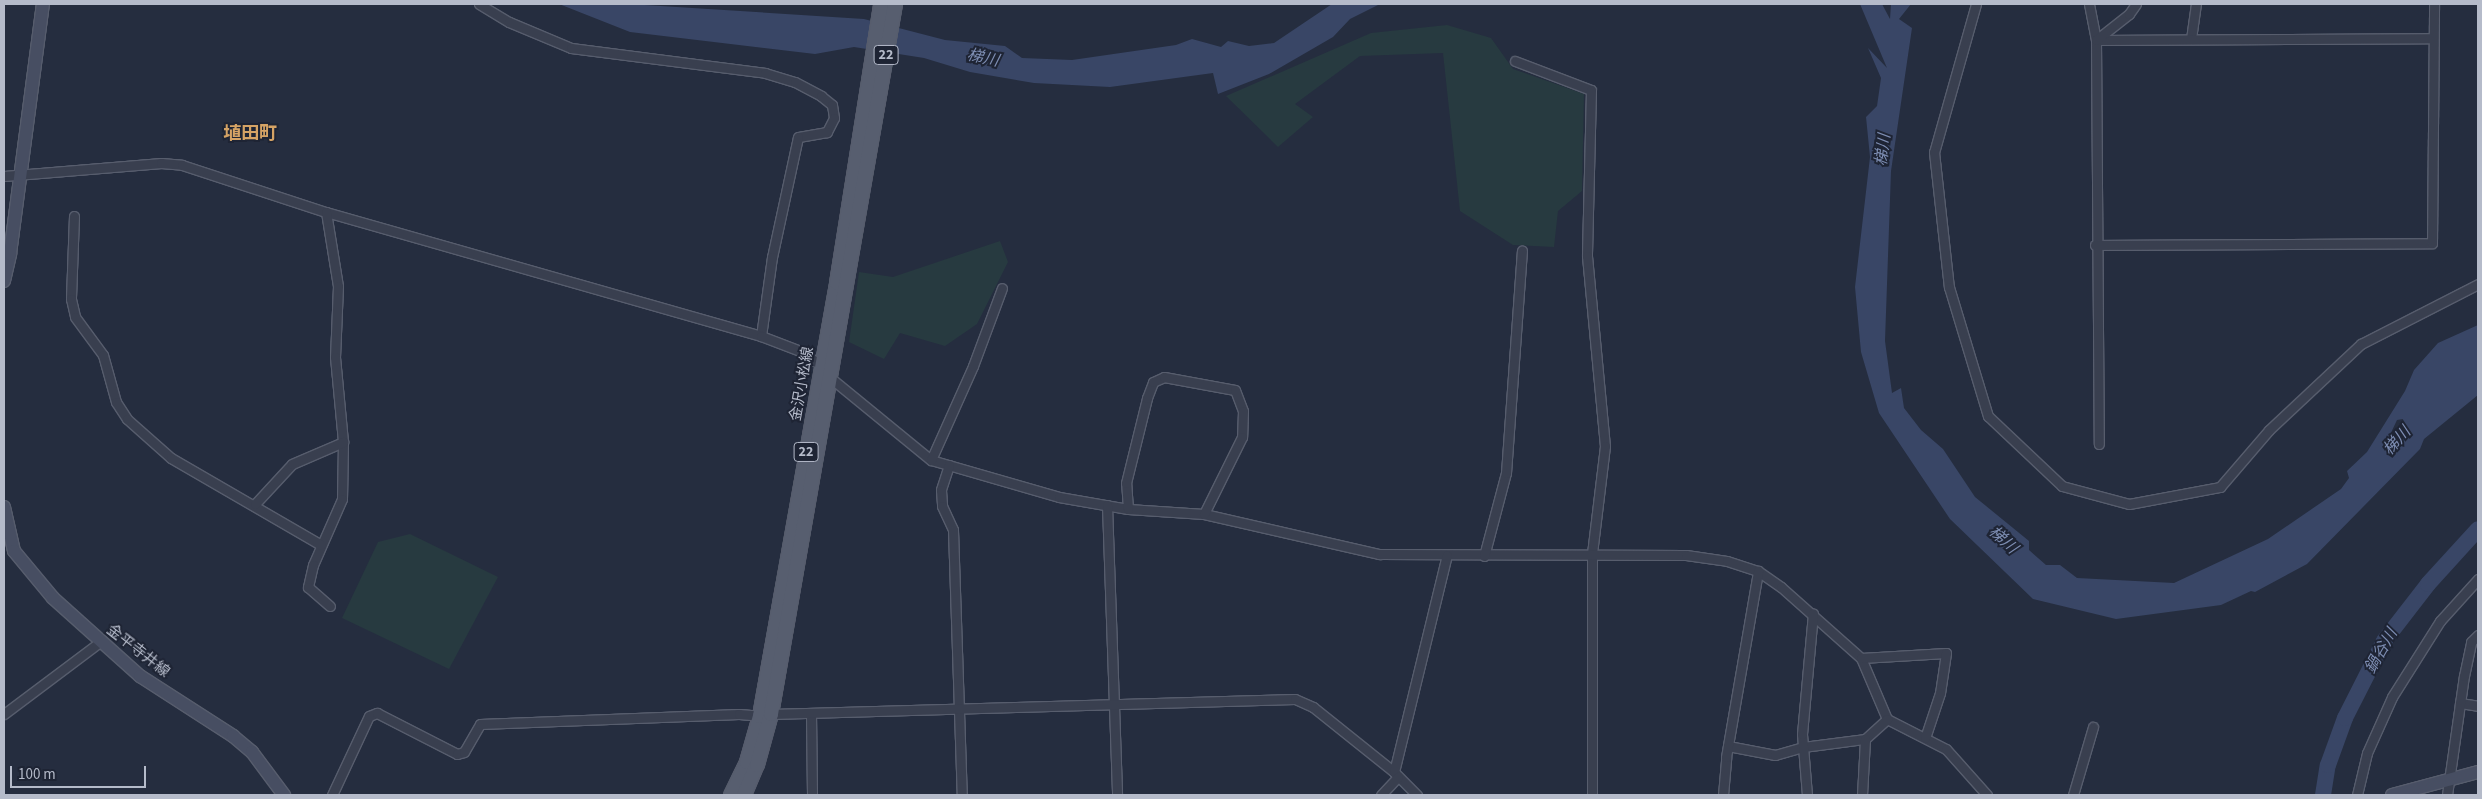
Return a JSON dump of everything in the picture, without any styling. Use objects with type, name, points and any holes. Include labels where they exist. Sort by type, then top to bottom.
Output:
[{"type":"main road","points":[[4,281],[43,4]]},
{"type":"main road","name":"金沢小松線","points":[[744,795],[757,765],[832,380],[871,104],[881,4]]},
{"type":"main road","name":"金沢小松線","points":[[731,795],[766,715],[822,365],[871,104],[895,4]]},
{"type":"main road","name":"金平寺井線","points":[[4,508],[11,543],[20,562],[100,642],[140,676],[233,736],[252,752],[284,795]]},
{"type":"main road","points":[[2392,795],[2478,772]]},
{"type":"street","points":[[479,4],[509,22],[570,48],[765,73],[795,82],[821,96],[832,106],[834,118],[828,132],[798,137],[772,256],[760,336]]},
{"type":"street","points":[[1976,4],[1934,152],[1949,287],[1988,416],[2062,486],[2129,504],[2220,486],[2269,430],[2361,344],[2478,284]]},
{"type":"street","points":[[2089,4],[2096,40],[2095,245],[2099,444]]},
{"type":"street","points":[[2096,40],[2129,14],[2136,4]]},
{"type":"street","points":[[2191,39],[2196,4]]},
{"type":"street","points":[[2095,245],[2432,243],[2432,38],[2434,4]]},
{"type":"street","points":[[2096,40],[2432,38]]},
{"type":"street","points":[[1515,61],[1591,90],[1587,256],[1605,446],[1592,554],[1592,795]]},
{"type":"street","points":[[4,176],[20,176],[44,171],[161,163],[182,165],[326,212],[760,336],[800,352],[822,365]]},
{"type":"street","points":[[326,212],[338,286],[336,357],[343,442],[342,499],[321,545],[309,578],[308,587],[330,606]]},
{"type":"street","points":[[74,216],[71,299],[75,317],[102,355],[116,402],[127,419],[159,449],[255,504],[321,545]]},
{"type":"street","points":[[1484,556],[1506,473],[1522,251]]},
{"type":"street","points":[[931,460],[973,366],[1002,288]]},
{"type":"street","points":[[1128,509],[1126,483],[1147,398],[1152,382],[1164,377],[1235,390],[1242,411],[1242,437],[1204,514]]},
{"type":"street","points":[[832,380],[931,460],[1059,497],[1128,509],[1204,514],[1378,554],[1484,556],[1686,555],[1727,560],[1758,571],[1812,614],[1861,658],[1887,719],[1946,749],[1987,795]]},
{"type":"street","points":[[255,504],[292,464],[343,442]]},
{"type":"street","points":[[949,465],[941,490],[942,506],[953,530],[962,795]]},
{"type":"street","points":[[1107,505],[1117,795]]},
{"type":"street","points":[[1381,795],[1396,774],[1447,555]]},
{"type":"street","points":[[1722,795],[1728,746],[1758,571]]},
{"type":"street","points":[[2357,795],[2367,753],[2392,697],[2440,621],[2478,578]]},
{"type":"street","points":[[1807,795],[1803,747],[1812,614]]},
{"type":"street","points":[[2446,795],[2471,642],[2478,634]]},
{"type":"street","points":[[4,714],[100,642]]},
{"type":"street","points":[[1861,658],[1946,653],[1940,693],[1925,738]]},
{"type":"street","points":[[332,795],[369,716],[377,713],[458,754],[464,752],[480,724],[739,714],[766,715],[959,706],[1295,699],[1313,707],[1396,774],[1417,795]]},
{"type":"street","points":[[2460,703],[2478,706]]},
{"type":"street","points":[[811,713],[812,795]]},
{"type":"street","points":[[1728,746],[1775,755],[1803,747],[1865,739],[1887,719]]},
{"type":"street","points":[[2073,795],[2093,727]]},
{"type":"street","points":[[1862,795],[1865,739]]},
{"type":"shaded area","points":[[1447,25],[1491,38],[1513,69],[1584,94],[1582,191],[1558,211],[1554,247],[1513,245],[1460,211],[1443,53],[1360,56],[1295,104],[1313,117],[1278,147],[1226,96],[1371,33]]},
{"type":"shaded area","points":[[1000,241],[1008,262],[977,324],[945,346],[900,333],[884,359],[849,342],[859,272],[893,277]]},
{"type":"shaded area","points":[[410,534],[498,577],[449,669],[342,618],[378,542]]},
{"type":"water","name":"梯川","points":[[559,4],[629,4],[864,19],[945,40],[1005,46],[1022,58],[1072,60],[1176,45],[1192,39],[1221,47],[1228,41],[1249,46],[1274,43],[1332,4],[1380,4],[1350,19],[1333,37],[1269,74],[1218,94],[1213,73],[1110,87],[1034,83],[970,72],[924,58],[854,47],[815,54],[630,32]]},
{"type":"water","name":"梯川","points":[[1860,4],[1882,4],[1890,19],[1891,4],[1911,4],[1899,19],[1912,28],[1891,171],[1885,341],[1892,393],[1901,388],[1904,408],[1921,430],[1943,449],[1975,497],[2029,541],[2029,550],[2046,565],[2060,565],[2077,578],[2174,583],[2268,539],[2341,489],[2349,478],[2347,471],[2367,452],[2405,391],[2414,370],[2438,343],[2478,325],[2478,395],[2424,439],[2420,449],[2307,564],[2255,592],[2251,591],[2221,605],[2116,619],[2033,599],[1950,519],[1879,413],[1861,352],[1855,287],[1870,157],[1866,117],[1877,106],[1881,78],[1868,48],[1887,68]],"holes":[[[2403,419],[2401,432],[2395,437],[2389,437],[2397,420]]]},
{"type":"waterway","name":"鍋谷川","points":[[2323,795],[2328,765],[2345,718],[2384,641],[2428,584],[2478,529]]},
{"type":"district","name":"埴田町","points":[[250,134]]}]
